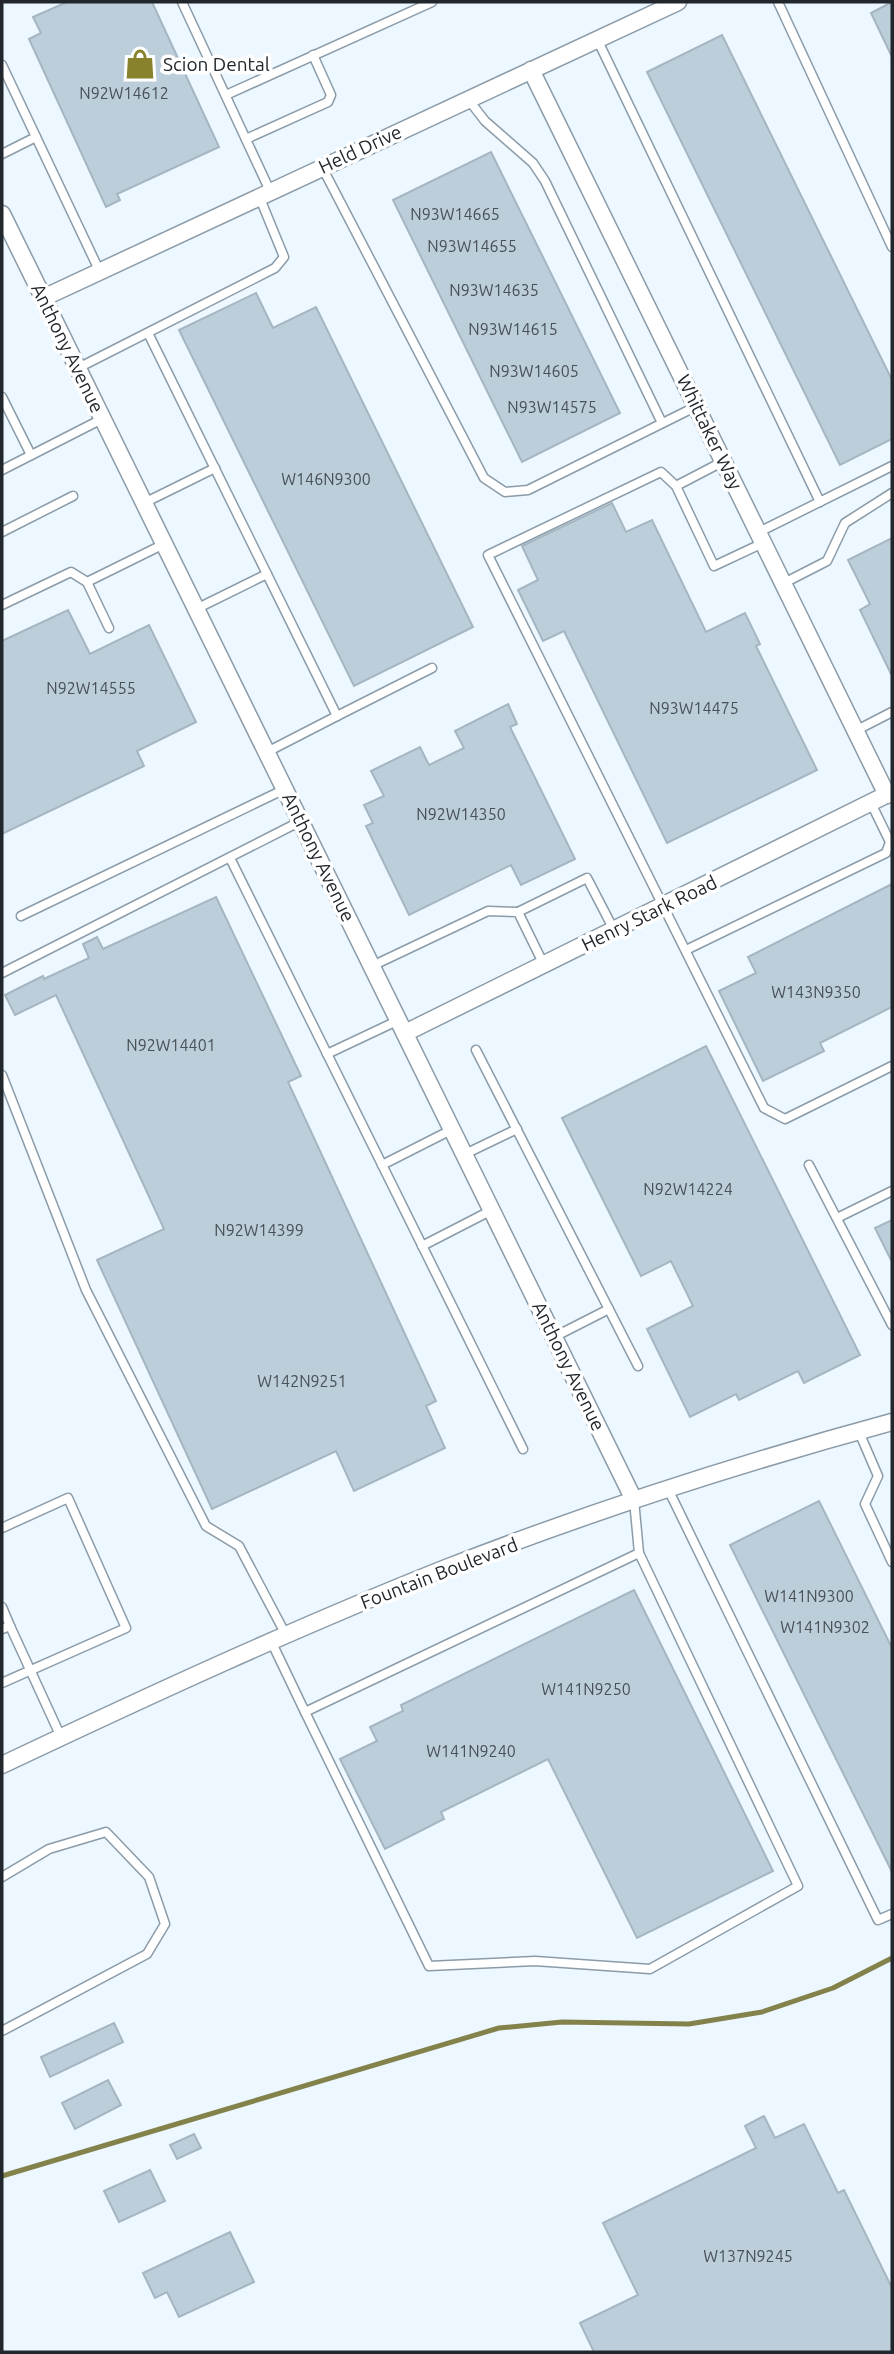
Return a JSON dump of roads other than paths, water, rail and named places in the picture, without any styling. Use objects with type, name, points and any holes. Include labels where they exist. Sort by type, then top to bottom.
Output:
[{"type":"street","name":"Held Drive","points":[[43,298],[678,2]]},
{"type":"street","name":"Whittaker Way","points":[[531,70],[890,793]]},
{"type":"street","name":"Anthony Avenue","points":[[2,214],[634,1500]]},
{"type":"street","name":"Henry Stark Road","points":[[402,1027],[544,965],[890,793]]},
{"type":"street","name":"Fountain Boulevard","points":[[2,1765],[278,1638],[447,1568],[634,1500],[892,1422]]},
{"type":"lane","points":[[78,368],[275,268],[284,257],[246,139],[183,2]]},
{"type":"lane","points":[[226,95],[432,2]]},
{"type":"lane","points":[[778,2],[892,247]]},
{"type":"lane","points":[[597,39],[820,502]]},
{"type":"lane","points":[[246,139],[328,102],[331,95],[313,55]]},
{"type":"lane","points":[[2,65],[99,270]]},
{"type":"lane","points":[[468,99],[485,121],[533,163],[545,181],[662,424]]},
{"type":"lane","points":[[2,154],[36,137]]},
{"type":"lane","points":[[322,167],[484,478],[505,492],[528,489],[697,406]]},
{"type":"lane","points":[[148,332],[337,716]]},
{"type":"lane","points":[[2,397],[31,455]]},
{"type":"lane","points":[[2,470],[102,419]]},
{"type":"lane","points":[[676,486],[724,461]]},
{"type":"lane","points":[[892,466],[820,502],[714,566],[676,486],[661,472],[488,555],[764,1108],[785,1119],[892,1066]]},
{"type":"lane","points":[[144,503],[215,468]]},
{"type":"lane","points":[[784,583],[827,561],[845,523],[892,493]]},
{"type":"lane","points":[[2,532],[73,496]]},
{"type":"lane","points":[[87,582],[164,544]]},
{"type":"lane","points":[[2,606],[71,572],[87,582],[109,628]]},
{"type":"lane","points":[[196,609],[267,574]]},
{"type":"lane","points":[[267,752],[432,667]]},
{"type":"lane","points":[[857,730],[892,712]]},
{"type":"lane","points":[[21,916],[285,789]]},
{"type":"lane","points":[[686,950],[886,853],[890,842],[871,803]]},
{"type":"lane","points":[[2,973],[301,821]]},
{"type":"lane","points":[[230,858],[523,1449]]},
{"type":"lane","points":[[372,966],[488,911],[518,912],[587,878],[614,930]]},
{"type":"lane","points":[[518,912],[544,965]]},
{"type":"lane","points":[[327,1054],[402,1027]]},
{"type":"lane","points":[[475,1050],[638,1366]]},
{"type":"lane","points":[[2,1075],[86,1290],[206,1526],[239,1546],[278,1638],[305,1712],[429,1966],[535,1961],[650,1969],[798,1886],[639,1553],[634,1500]]},
{"type":"lane","points":[[382,1165],[453,1129]]},
{"type":"lane","points":[[465,1154],[517,1129]]},
{"type":"lane","points":[[809,1165],[892,1325]]},
{"type":"lane","points":[[837,1218],[892,1191]]},
{"type":"lane","points":[[422,1246],[492,1210]]},
{"type":"lane","points":[[554,1337],[609,1309]]},
{"type":"lane","points":[[859,1432],[878,1476],[865,1504],[892,1562]]},
{"type":"lane","points":[[668,1489],[878,1920],[892,1914]]},
{"type":"lane","points":[[2,1528],[68,1498],[126,1628],[32,1672],[2,1683]]},
{"type":"lane","points":[[305,1712],[639,1553]]},
{"type":"lane","points":[[2,1607],[6,1628],[32,1672],[61,1737]]},
{"type":"lane","points":[[2,1877],[49,1849],[106,1832],[149,1877],[165,1924],[147,1954],[2,2031]]},
{"type":"waterway","points":[[2,2176],[499,2028],[562,2022],[689,2024],[762,2012],[833,1988],[892,1958]]},
{"type":"place","name":"Scion Dental","points":[[140,64]]}]
